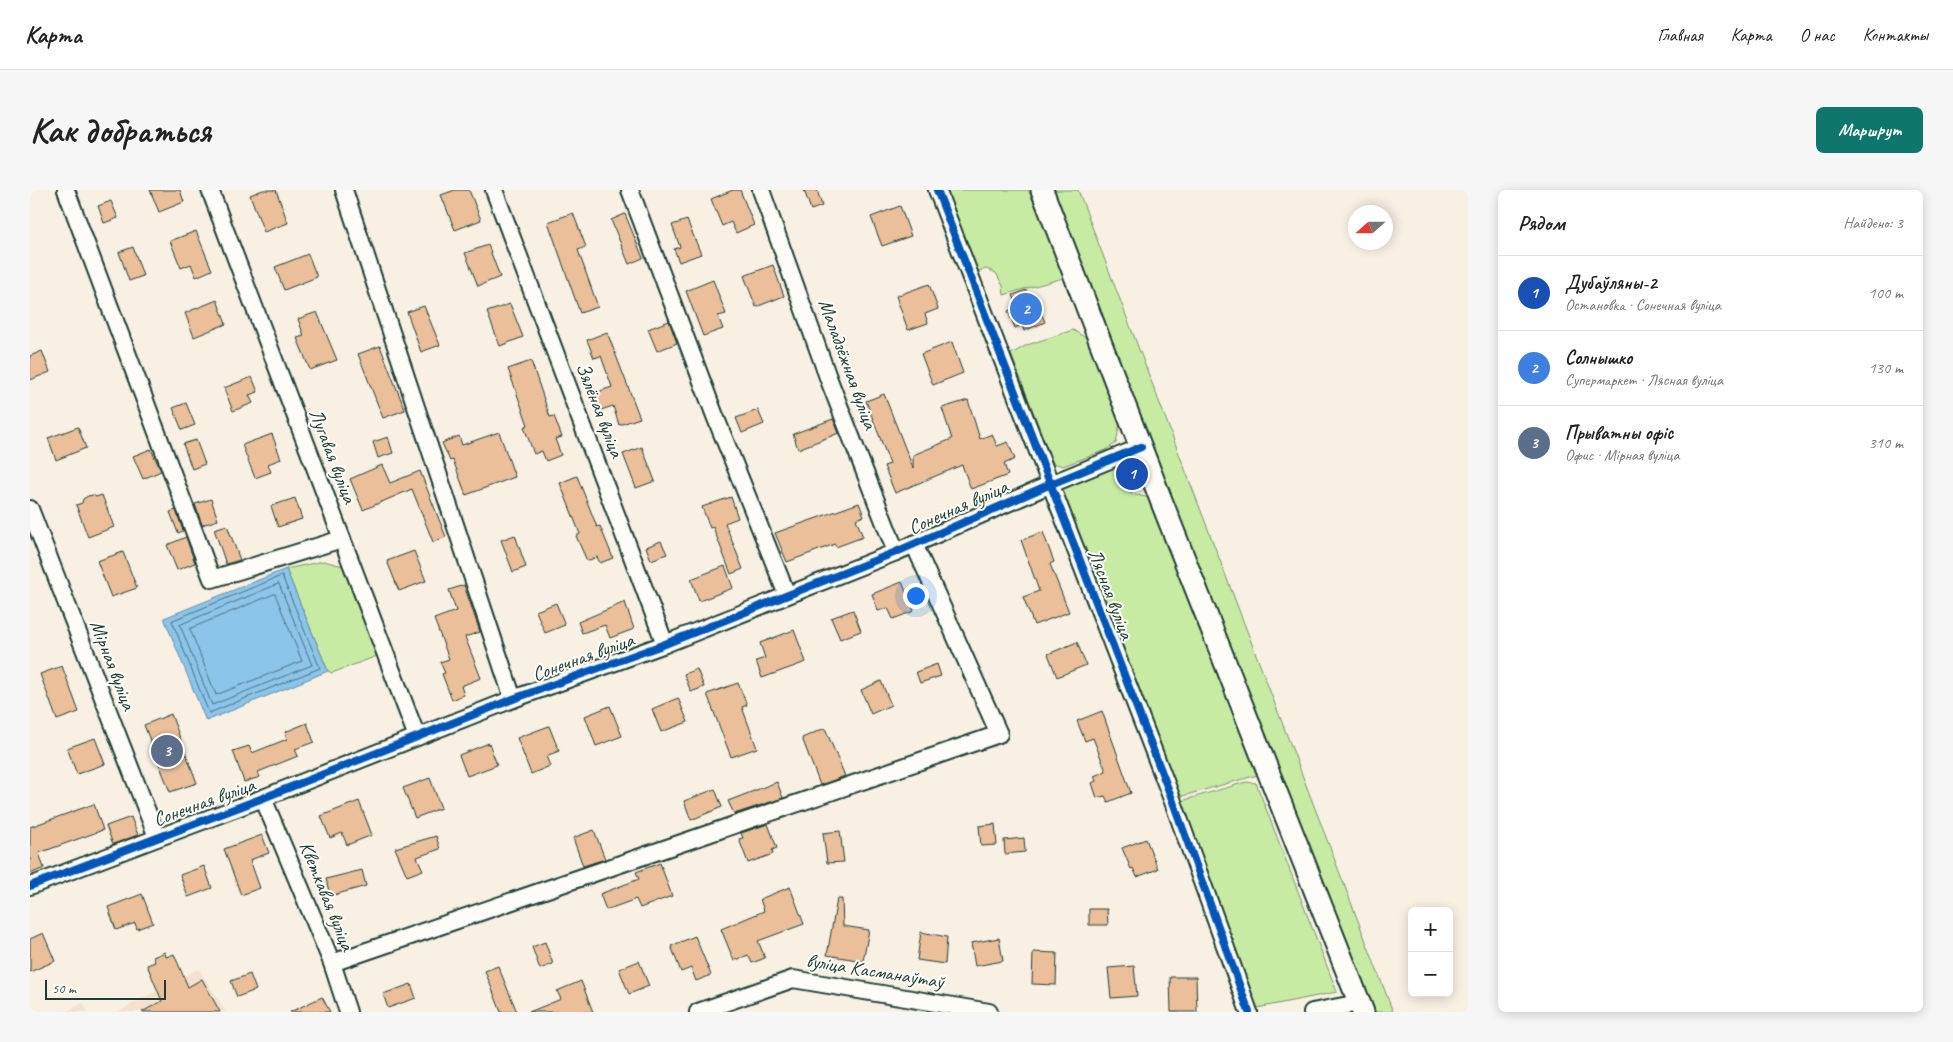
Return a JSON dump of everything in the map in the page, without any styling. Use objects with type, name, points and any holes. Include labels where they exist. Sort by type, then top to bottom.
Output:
[{"type":"main road","points":[[1042,190],[1361,1008]]},
{"type":"street","points":[[66,190],[212,579],[342,539]]},
{"type":"street","name":"Лугавая вуліца","points":[[210,190],[417,737]]},
{"type":"street","points":[[344,190],[514,699]]},
{"type":"street","name":"Зялёная вуліца","points":[[494,190],[666,644]]},
{"type":"street","points":[[630,190],[715,416],[787,595]]},
{"type":"street","name":"Маладзёжная вуліца","points":[[761,190],[829,380],[896,552]]},
{"type":"street","name":"Лясная вуліца","points":[[937,190],[1172,798],[1249,1012]]},
{"type":"street","name":"Сонечная вуліца","points":[[30,886],[263,798],[514,699],[666,644],[896,552],[1051,484],[1142,447]]},
{"type":"street","name":"Мірная вуліца","points":[[30,509],[157,837]]},
{"type":"street","points":[[332,963],[999,734],[914,544]]},
{"type":"street","name":"Кветкавая вуліца","points":[[263,798],[332,963],[348,1012]]},
{"type":"street","name":"вуліца Касманаўтаў","points":[[698,1012],[793,979],[989,1012]]},
{"type":"street","points":[[1312,1012],[1361,1008]]},
{"type":"shaded area","points":[[199,969],[226,1012],[118,1012],[186,975]]},
{"type":"shaded area","points":[[83,1003],[88,1012],[65,1012]]},
{"type":"green space","points":[[944,190],[1028,190],[1060,259],[1066,277],[1004,295],[1003,286],[996,273],[986,269],[975,272]]},
{"type":"green space","points":[[1043,190],[1078,190],[1393,1012],[1363,1012],[1268,772],[1172,799],[1051,484],[1113,458],[1132,494],[1160,500]]},
{"type":"green space","points":[[1073,330],[1091,341],[1120,423],[1116,443],[1106,450],[1063,466],[1053,463],[1011,354],[1027,345]]},
{"type":"green space","points":[[324,561],[343,566],[377,656],[332,673],[328,671],[286,569]]},
{"type":"green space","points":[[1246,782],[1256,783],[1337,992],[1252,1009],[1178,802]]},
{"type":"water","points":[[286,569],[328,671],[206,721],[164,618]]},
{"type":"building","points":[[150,190],[180,190],[184,202],[159,212]]},
{"type":"building","points":[[263,190],[276,190],[288,223],[264,232],[250,195]]},
{"type":"building","points":[[455,190],[469,190],[481,220],[455,230],[441,195]]},
{"type":"building","points":[[733,190],[740,190],[754,225],[736,233],[731,222],[722,226],[711,199]]},
{"type":"building","points":[[804,190],[817,190],[822,206],[811,210]]},
{"type":"building","points":[[111,201],[118,218],[104,223],[98,206]]},
{"type":"building","points":[[900,206],[911,236],[882,246],[871,217]]},
{"type":"building","points":[[573,213],[586,247],[578,250],[598,307],[580,313],[548,222]]},
{"type":"building","points":[[625,214],[643,258],[629,264],[611,220]]},
{"type":"building","points":[[687,220],[701,254],[679,262],[674,249],[680,247],[672,225]]},
{"type":"building","points":[[196,231],[212,270],[196,277],[191,264],[181,268],[170,241]]},
{"type":"building","points":[[488,245],[500,277],[478,286],[465,253]]},
{"type":"building","points":[[133,247],[143,276],[129,281],[119,252]]},
{"type":"building","points":[[308,254],[317,277],[284,290],[275,267]]},
{"type":"building","points":[[773,265],[784,296],[756,307],[744,276]]},
{"type":"building","points":[[713,280],[726,314],[718,316],[723,329],[703,336],[686,291]]},
{"type":"building","points":[[929,284],[938,309],[925,314],[928,323],[908,330],[896,296]]},
{"type":"building","points":[[1026,290],[1031,303],[1036,301],[1045,322],[1024,331],[1022,325],[1015,328],[1008,311],[1018,307],[1013,295]]},
{"type":"building","points":[[217,300],[226,324],[194,337],[185,313]]},
{"type":"building","points":[[510,304],[523,337],[500,346],[487,312]]},
{"type":"building","points":[[424,306],[440,345],[421,352],[407,312]]},
{"type":"building","points":[[317,312],[337,360],[310,370],[297,338],[304,336],[298,319]]},
{"type":"building","points":[[669,321],[677,343],[657,351],[648,329]]},
{"type":"building","points":[[607,332],[640,418],[619,425],[613,406],[598,411],[592,394],[612,387],[601,356],[594,358],[587,340]]},
{"type":"building","points":[[952,342],[963,373],[933,385],[921,354]]},
{"type":"building","points":[[380,346],[405,410],[383,418],[358,354]]},
{"type":"building","points":[[42,351],[50,372],[30,380],[30,356]]},
{"type":"building","points":[[531,361],[550,417],[554,416],[562,437],[555,439],[561,455],[546,461],[542,451],[534,454],[524,427],[528,425],[508,369]]},
{"type":"building","points":[[252,377],[258,392],[249,395],[253,403],[233,411],[224,388]]},
{"type":"building","points":[[884,394],[913,468],[913,455],[952,439],[942,408],[968,400],[980,439],[992,434],[997,446],[1008,442],[1015,459],[1004,464],[1008,475],[971,489],[962,465],[895,493],[884,466],[890,464],[866,401]]},
{"type":"building","points":[[186,403],[195,425],[182,430],[173,408]]},
{"type":"building","points":[[758,410],[764,424],[742,433],[736,418]]},
{"type":"building","points":[[833,419],[839,433],[798,449],[793,434]]},
{"type":"building","points":[[78,427],[86,448],[56,460],[48,438]]},
{"type":"building","points":[[499,432],[515,477],[466,495],[453,460],[450,461],[442,443],[459,436],[462,445]]},
{"type":"building","points":[[272,434],[281,459],[268,464],[271,472],[255,478],[242,445]]},
{"type":"building","points":[[388,437],[393,453],[378,458],[373,442]]},
{"type":"building","points":[[196,440],[205,464],[192,469],[183,444]]},
{"type":"building","points":[[642,447],[655,481],[636,488],[623,454]]},
{"type":"building","points":[[151,449],[161,471],[143,479],[133,456]]},
{"type":"building","points":[[382,465],[390,483],[420,471],[446,537],[433,542],[412,489],[363,510],[350,479]]},
{"type":"building","points":[[577,476],[597,527],[600,526],[613,558],[600,563],[597,557],[587,561],[576,536],[580,534],[560,483]]},
{"type":"building","points":[[93,495],[96,497],[102,495],[114,527],[88,537],[76,505],[82,503],[83,499],[88,496]]},
{"type":"building","points":[[731,497],[738,518],[725,523],[743,569],[731,574],[713,527],[710,528],[702,507]]},
{"type":"building","points":[[295,498],[302,519],[278,527],[271,506]]},
{"type":"building","points":[[211,499],[218,520],[202,525],[195,504]]},
{"type":"building","points":[[859,503],[864,516],[856,519],[863,537],[836,547],[835,544],[787,562],[775,533]]},
{"type":"building","points":[[176,510],[183,531],[178,533],[170,512]]},
{"type":"building","points":[[227,525],[240,560],[226,564],[214,529]]},
{"type":"building","points":[[1043,532],[1054,562],[1050,564],[1069,612],[1034,625],[1023,597],[1039,591],[1021,540]]},
{"type":"building","points":[[515,535],[526,567],[513,572],[501,540]]},
{"type":"building","points":[[186,537],[195,563],[177,570],[167,545]]},
{"type":"building","points":[[661,541],[667,554],[651,560],[646,547]]},
{"type":"building","points":[[414,551],[426,581],[399,591],[387,561]]},
{"type":"building","points":[[123,552],[137,588],[111,597],[97,561]]},
{"type":"building","points":[[725,566],[733,588],[699,601],[691,579]]},
{"type":"building","points":[[902,582],[914,611],[893,619],[888,608],[878,611],[872,594]]},
{"type":"building","points":[[464,585],[480,632],[465,637],[481,678],[461,686],[464,695],[452,700],[442,674],[445,673],[440,662],[449,659],[434,619],[456,611],[449,590]]},
{"type":"building","points":[[625,602],[634,629],[610,638],[605,625],[582,633],[578,622]]},
{"type":"building","points":[[556,603],[565,625],[545,633],[536,611]]},
{"type":"building","points":[[853,610],[861,631],[840,639],[831,618]]},
{"type":"building","points":[[794,630],[806,662],[762,678],[756,661],[765,658],[760,643]]},
{"type":"building","points":[[1077,642],[1086,665],[1057,677],[1048,654]]},
{"type":"building","points":[[937,664],[941,676],[920,683],[916,672]]},
{"type":"building","points":[[62,666],[79,712],[57,720],[40,674]]},
{"type":"building","points":[[697,669],[704,687],[691,692],[684,674]]},
{"type":"building","points":[[881,681],[891,705],[871,714],[861,690]]},
{"type":"building","points":[[738,683],[747,705],[742,707],[757,748],[731,757],[707,694]]},
{"type":"building","points":[[678,698],[688,722],[661,732],[652,709]]},
{"type":"building","points":[[610,706],[622,736],[596,746],[585,716]]},
{"type":"building","points":[[1102,711],[1131,793],[1108,802],[1105,796],[1097,798],[1092,783],[1096,781],[1094,776],[1106,771],[1093,738],[1085,741],[1077,721]]},
{"type":"building","points":[[171,714],[197,783],[170,792],[144,725]]},
{"type":"building","points":[[307,723],[314,742],[295,749],[298,756],[258,772],[260,777],[244,782],[233,751],[249,746],[252,753],[287,739],[285,732]]},
{"type":"building","points":[[549,726],[559,751],[546,756],[550,766],[531,774],[517,738]]},
{"type":"building","points":[[825,728],[845,776],[820,785],[802,738]]},
{"type":"building","points":[[95,738],[105,764],[77,774],[67,748]]},
{"type":"building","points":[[489,743],[497,765],[467,776],[459,755]]},
{"type":"building","points":[[430,778],[441,808],[415,818],[403,788]]},
{"type":"building","points":[[777,782],[783,798],[734,814],[728,801]]},
{"type":"building","points":[[715,789],[722,807],[691,820],[684,801]]},
{"type":"building","points":[[359,801],[372,835],[347,845],[342,833],[330,838],[321,816]]},
{"type":"building","points":[[94,804],[103,830],[39,853],[44,868],[30,874],[30,827]]},
{"type":"building","points":[[131,817],[138,835],[113,844],[106,826]]},
{"type":"building","points":[[768,824],[777,848],[772,850],[773,854],[748,863],[739,839],[743,838],[741,833]]},
{"type":"building","points":[[995,824],[997,845],[981,846],[979,826]]},
{"type":"building","points":[[594,830],[605,859],[583,866],[573,838]]},
{"type":"building","points":[[840,831],[844,862],[827,863],[823,833]]},
{"type":"building","points":[[262,835],[269,853],[250,860],[260,888],[241,895],[224,849]]},
{"type":"building","points":[[436,836],[440,849],[417,857],[423,870],[407,876],[395,848]]},
{"type":"building","points":[[1024,838],[1025,852],[1005,854],[1004,840]]},
{"type":"building","points":[[1146,839],[1158,869],[1137,877],[1133,868],[1131,869],[1122,848]]},
{"type":"building","points":[[660,863],[672,896],[640,908],[636,899],[606,910],[600,894],[639,879],[636,872]]},
{"type":"building","points":[[204,866],[212,888],[188,897],[180,875]]},
{"type":"building","points":[[362,870],[366,886],[330,896],[326,879]]},
{"type":"building","points":[[790,887],[804,924],[758,941],[765,958],[752,963],[748,955],[734,961],[721,929],[764,911],[760,899]]},
{"type":"building","points":[[142,894],[153,923],[137,929],[135,923],[116,930],[108,907]]},
{"type":"building","points":[[837,899],[842,899],[843,926],[869,930],[863,961],[827,955]]},
{"type":"building","points":[[1089,909],[1107,909],[1108,925],[1089,925]]},
{"type":"building","points":[[921,932],[947,937],[945,964],[917,960]]},
{"type":"building","points":[[43,933],[55,961],[30,972],[30,939]]},
{"type":"building","points":[[695,936],[711,975],[696,981],[691,968],[681,972],[671,946]]},
{"type":"building","points":[[999,938],[1003,961],[975,966],[971,943]]},
{"type":"building","points":[[545,942],[553,964],[540,969],[532,947]]},
{"type":"building","points":[[165,952],[166,957],[174,954],[188,987],[202,979],[220,1012],[142,1012],[162,1001],[147,965],[155,962],[153,957]]},
{"type":"building","points":[[1033,952],[1057,953],[1056,985],[1032,984]]},
{"type":"building","points":[[639,961],[649,986],[629,994],[619,969]]},
{"type":"building","points":[[498,966],[517,1012],[501,1012],[485,971]]},
{"type":"building","points":[[1134,966],[1137,996],[1111,998],[1108,968]]},
{"type":"building","points":[[250,974],[256,990],[237,997],[231,981]]},
{"type":"building","points":[[1170,977],[1196,977],[1197,1012],[1171,1012]]},
{"type":"building","points":[[581,981],[593,1012],[529,1012],[561,999],[557,991]]},
{"type":"building","points":[[411,984],[416,998],[388,1008],[383,994]]},
{"type":"building","points":[[322,997],[330,1012],[290,1012]]},
{"type":"cycle path","points":[[937,190],[1172,799],[1249,1012]]},
{"type":"cycle path","points":[[30,886],[263,798],[513,699],[665,644],[896,552],[1141,447]]},
{"type":"place","name":"Солнышко","points":[[1026,309]]},
{"type":"place","name":"Дубаўляны-2","points":[[1132,474]]},
{"type":"place","name":"Прыватны офіс","points":[[167,751]]}]
